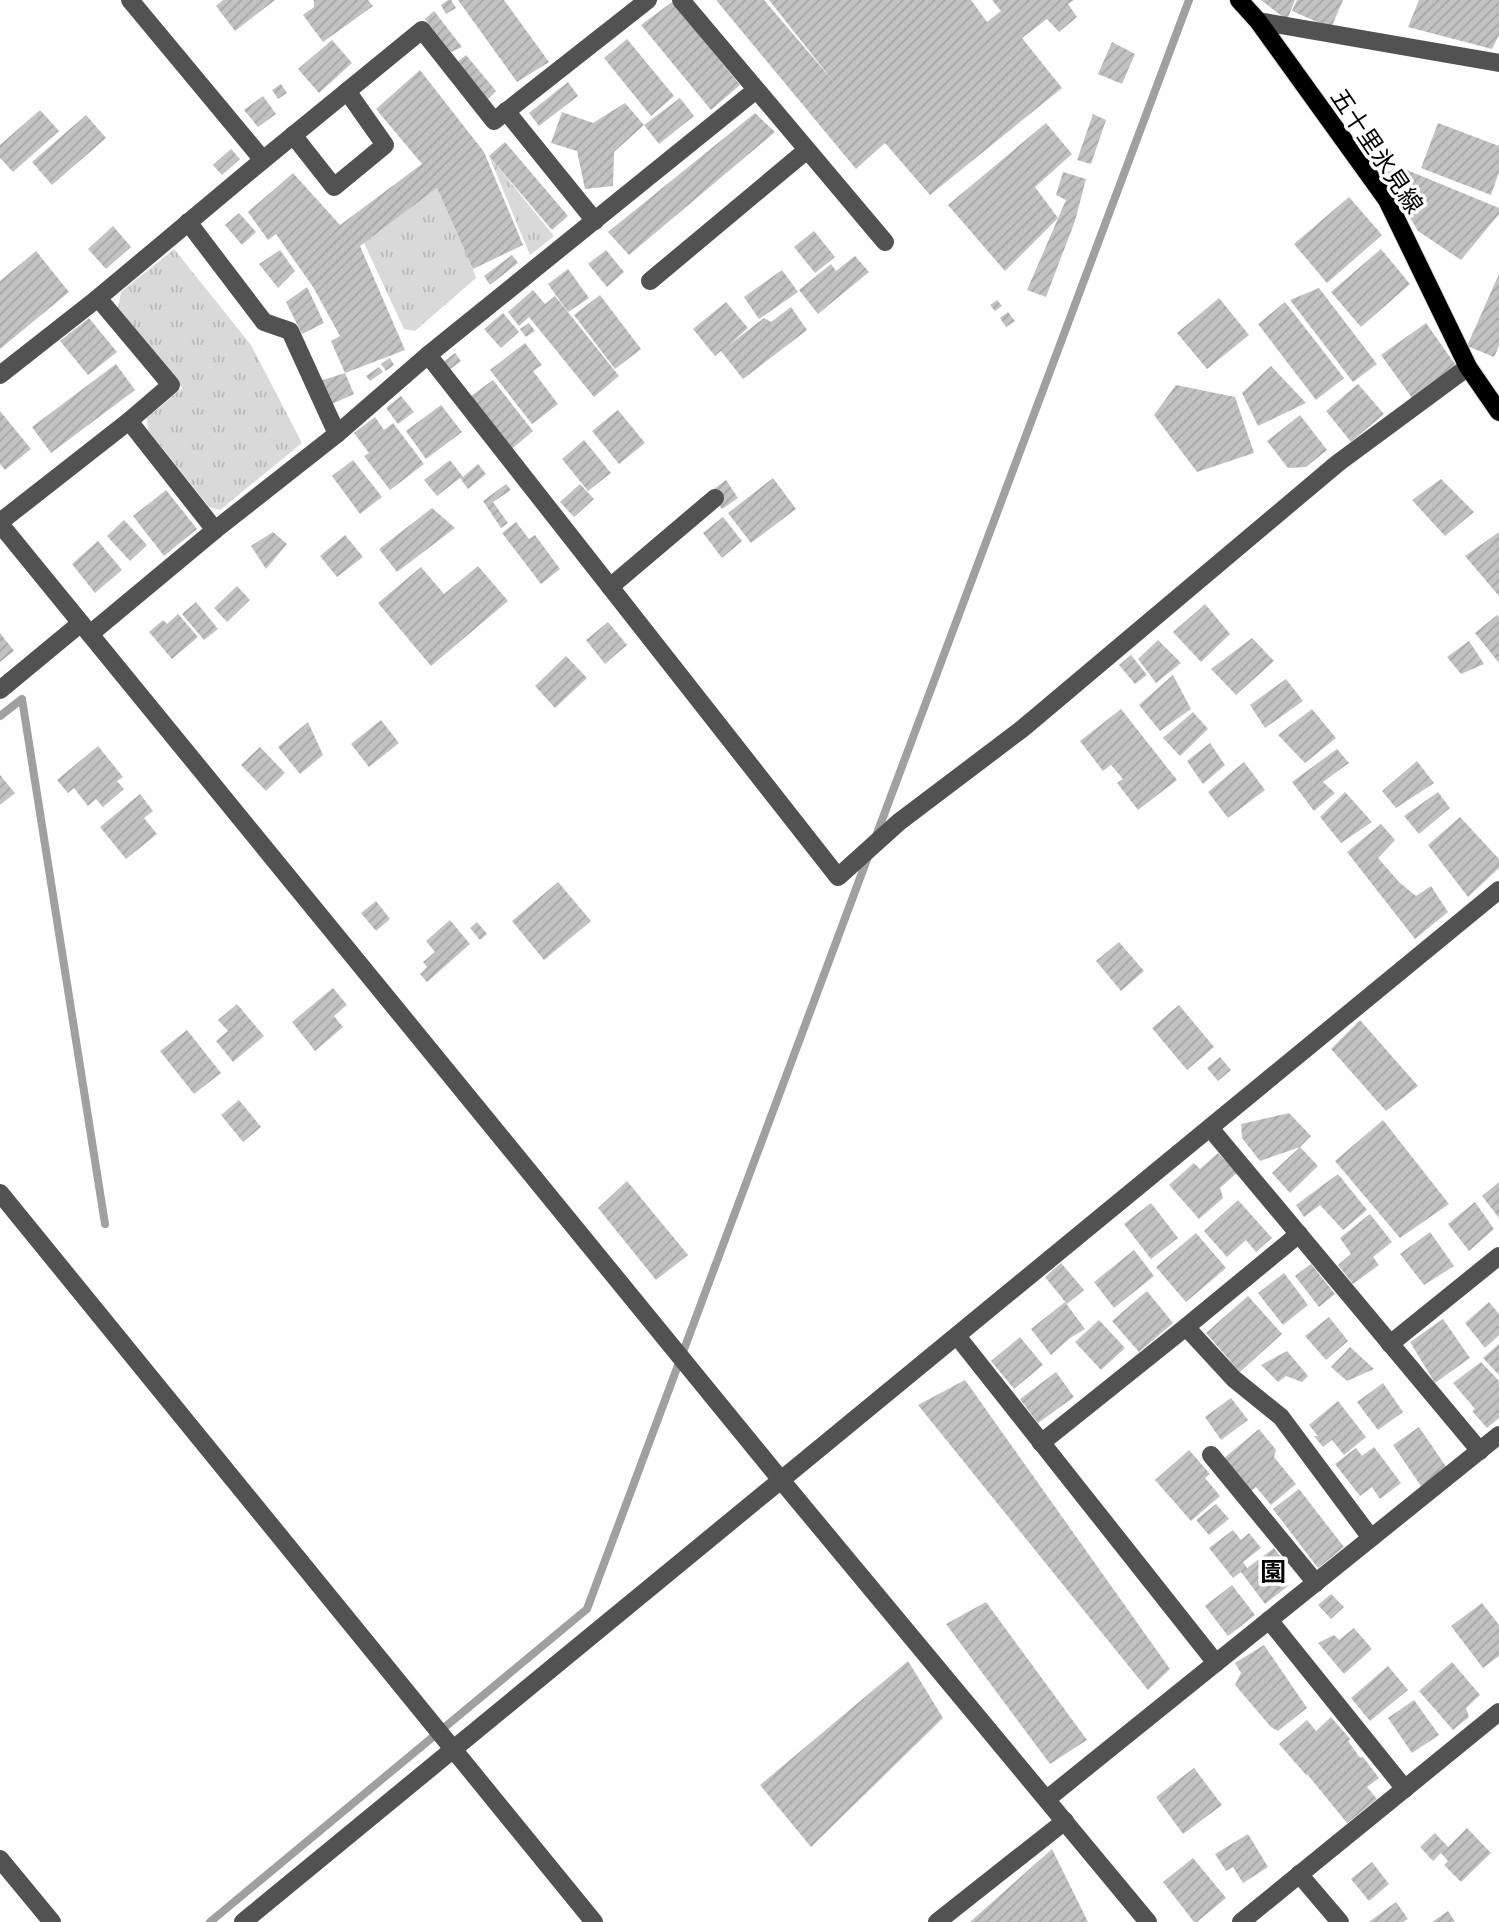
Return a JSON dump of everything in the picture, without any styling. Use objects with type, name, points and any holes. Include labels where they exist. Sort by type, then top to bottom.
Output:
[{"type":"main road","name":"五十里氷見線","points":[[1239,0],[1258,21],[1387,200],[1468,367],[1499,412]]},
{"type":"street","points":[[130,0],[263,160]]},
{"type":"street","points":[[0,375],[98,298],[422,30],[494,121],[648,0]]},
{"type":"street","points":[[681,0],[885,242]]},
{"type":"street","points":[[1258,21],[1499,63]]},
{"type":"street","points":[[0,690],[86,629],[337,434],[428,355],[756,90]]},
{"type":"street","points":[[293,135],[334,187],[385,145],[347,91]]},
{"type":"street","points":[[506,111],[595,221]]},
{"type":"street","points":[[650,281],[807,150]]},
{"type":"street","points":[[188,222],[264,322],[290,331],[337,434]]},
{"type":"street","points":[[98,298],[171,385],[0,523],[781,1480],[1148,1922]]},
{"type":"street","points":[[428,355],[838,877],[899,822],[1022,729],[1338,463],[1468,367]]},
{"type":"street","points":[[128,421],[215,530]]},
{"type":"street","points":[[610,587],[715,498]]},
{"type":"street","points":[[243,1922],[1499,890]]},
{"type":"street","points":[[1210,1128],[1479,1451]]},
{"type":"street","points":[[0,1193],[594,1922]]},
{"type":"street","points":[[1041,1443],[1299,1234]]},
{"type":"street","points":[[1390,1344],[1499,1256]]},
{"type":"street","points":[[1186,1327],[1234,1380],[1281,1417],[1371,1538]]},
{"type":"street","points":[[957,1336],[1216,1663]]},
{"type":"street","points":[[1047,1799],[1499,1435]]},
{"type":"street","points":[[1211,1455],[1316,1583]]},
{"type":"street","points":[[1269,1620],[1405,1789]]},
{"type":"street","points":[[1241,1922],[1499,1712]]},
{"type":"street","points":[[937,1922],[1065,1821]]},
{"type":"street","points":[[0,1859],[52,1922]]},
{"type":"street","points":[[1299,1874],[1340,1922]]},
{"type":"green space","points":[[489,156],[554,236],[530,255]]},
{"type":"green space","points":[[437,188],[476,278],[415,331],[404,329],[364,243]]},
{"type":"green space","points":[[174,249],[251,345],[302,443],[220,510],[209,507],[148,430],[147,418],[182,388],[118,308],[121,292]]},
{"type":"building","points":[[223,0],[275,0],[235,31],[216,6]]},
{"type":"building","points":[[314,0],[368,0],[373,6],[323,42],[303,15],[314,7]]},
{"type":"building","points":[[451,0],[456,8],[446,14],[441,5]]},
{"type":"building","points":[[458,0],[504,0],[549,62],[517,82]]},
{"type":"building","points":[[716,0],[764,0],[833,81],[769,0],[971,0],[987,22],[1001,11],[992,0],[1074,0],[1068,4],[1077,17],[1059,32],[1047,19],[1022,38],[1062,88],[930,195],[885,143],[856,169]]},
{"type":"building","points":[[1261,0],[1295,0],[1287,20]]},
{"type":"building","points":[[1297,0],[1343,0],[1331,28],[1292,11]]},
{"type":"building","points":[[1419,0],[1499,0],[1499,35],[1492,49],[1408,27]]},
{"type":"building","points":[[672,2],[740,85],[711,110],[641,25]]},
{"type":"building","points":[[434,11],[462,47],[451,52],[425,19]]},
{"type":"building","points":[[627,39],[674,96],[651,116],[604,58]]},
{"type":"building","points":[[332,40],[352,63],[319,93],[298,69]]},
{"type":"building","points":[[1112,42],[1135,54],[1122,84],[1098,74]]},
{"type":"building","points":[[466,55],[496,91],[488,99],[457,62]]},
{"type":"building","points":[[420,70],[484,152],[523,245],[473,269],[437,188],[360,246],[405,350],[345,373],[331,341],[340,336],[313,287],[276,234],[268,240],[248,212],[293,173],[340,225],[422,164],[376,109]]},
{"type":"building","points":[[568,82],[578,96],[539,126],[529,113]]},
{"type":"building","points":[[281,84],[287,93],[278,99],[272,90]]},
{"type":"building","points":[[263,96],[276,114],[258,127],[244,110]]},
{"type":"building","points":[[680,98],[694,116],[659,144],[644,125]]},
{"type":"building","points":[[625,103],[644,125],[614,152],[613,186],[585,189],[577,151],[551,143],[562,112],[593,123]]},
{"type":"building","points":[[40,110],[59,131],[13,172],[0,158],[0,145]]},
{"type":"building","points":[[755,113],[775,132],[629,255],[608,232]]},
{"type":"building","points":[[1093,114],[1106,120],[1091,164],[1077,160]]},
{"type":"building","points":[[86,115],[106,138],[52,185],[32,162]]},
{"type":"building","points":[[1046,123],[1072,154],[1035,187],[1058,218],[1005,271],[948,205]]},
{"type":"building","points":[[1438,123],[1499,146],[1499,172],[1491,195],[1421,168]]},
{"type":"building","points":[[505,142],[568,216],[552,230],[489,156]]},
{"type":"building","points":[[231,149],[240,159],[222,175],[213,165]]},
{"type":"building","points":[[1402,168],[1499,208],[1499,214],[1461,260],[1418,231],[1383,173]]},
{"type":"building","points":[[1063,172],[1086,179],[1075,221],[1046,297],[1027,290],[1066,200],[1056,195]]},
{"type":"building","points":[[1349,197],[1382,235],[1327,283],[1294,244]]},
{"type":"building","points":[[239,213],[256,232],[242,245],[225,225]]},
{"type":"building","points":[[113,226],[131,247],[106,269],[88,249]]},
{"type":"building","points":[[814,231],[835,257],[815,273],[794,247]]},
{"type":"building","points":[[1381,249],[1410,284],[1361,327],[1331,292]]},
{"type":"building","points":[[280,250],[295,271],[278,288],[259,264]]},
{"type":"building","points":[[606,250],[624,272],[607,287],[588,264]]},
{"type":"building","points":[[36,251],[69,292],[0,349],[0,281]]},
{"type":"building","points":[[512,255],[518,263],[490,285],[484,276]]},
{"type":"building","points":[[855,256],[869,272],[818,314],[799,290],[831,264],[836,271]]},
{"type":"building","points":[[568,269],[589,298],[568,312],[548,284]]},
{"type":"building","points":[[782,270],[798,292],[759,319],[744,297]]},
{"type":"building","points":[[1499,274],[1499,346],[1494,357],[1467,346]]},
{"type":"building","points":[[307,287],[324,323],[302,334],[286,302]]},
{"type":"building","points":[[1319,288],[1377,364],[1353,382],[1290,300]]},
{"type":"building","points":[[533,290],[545,304],[555,296],[619,376],[594,397],[529,317],[519,326],[508,312]]},
{"type":"building","points":[[600,295],[641,349],[615,369],[574,315]]},
{"type":"building","points":[[1219,298],[1249,335],[1207,369],[1177,333]]},
{"type":"building","points":[[997,300],[1002,306],[995,311],[990,305]]},
{"type":"building","points":[[726,302],[748,328],[729,345],[764,318],[771,322],[791,307],[807,330],[743,379],[721,351],[715,356],[693,329]]},
{"type":"building","points":[[1285,302],[1344,378],[1316,400],[1258,324]]},
{"type":"building","points":[[1008,312],[1015,321],[1006,327],[1000,318]]},
{"type":"building","points":[[503,313],[519,332],[501,348],[484,329]]},
{"type":"building","points":[[89,318],[117,352],[88,375],[60,341]]},
{"type":"building","points":[[529,323],[535,331],[526,337],[520,329]]},
{"type":"building","points":[[1426,323],[1457,367],[1412,398],[1381,355]]},
{"type":"building","points":[[525,343],[542,365],[533,371],[558,404],[532,424],[490,370]]},
{"type":"building","points":[[455,353],[461,361],[445,373],[439,365]]},
{"type":"building","points":[[390,358],[394,365],[386,371],[381,364]]},
{"type":"building","points":[[116,364],[135,390],[51,453],[32,427]]},
{"type":"building","points":[[1271,366],[1306,403],[1258,426],[1242,393]]},
{"type":"building","points":[[379,367],[383,372],[370,381],[366,376]]},
{"type":"building","points":[[345,373],[354,394],[332,404],[320,381]]},
{"type":"building","points":[[493,380],[533,431],[507,453],[467,399]]},
{"type":"building","points":[[1358,384],[1384,414],[1351,442],[1326,411]]},
{"type":"building","points":[[1176,385],[1235,397],[1254,453],[1197,472],[1154,415]]},
{"type":"building","points":[[401,396],[414,412],[398,424],[386,408]]},
{"type":"building","points":[[441,405],[462,432],[426,459],[406,431]]},
{"type":"building","points":[[618,410],[645,443],[619,464],[592,431]]},
{"type":"building","points":[[0,411],[31,449],[5,470],[0,464]]},
{"type":"building","points":[[1300,415],[1327,450],[1306,467],[1288,468],[1267,441]]},
{"type":"building","points":[[375,417],[384,430],[393,423],[424,464],[390,490],[364,456],[369,453],[354,433]]},
{"type":"building","points":[[584,440],[611,473],[588,491],[562,459]]},
{"type":"building","points":[[353,460],[382,497],[360,514],[332,476]]},
{"type":"building","points":[[450,460],[463,477],[478,464],[486,474],[468,489],[460,478],[437,496],[424,480]]},
{"type":"building","points":[[773,478],[796,509],[751,543],[728,513]]},
{"type":"building","points":[[1441,479],[1474,512],[1445,536],[1412,500]]},
{"type":"building","points":[[726,480],[738,498],[722,509],[710,492]]},
{"type":"building","points":[[506,484],[511,490],[493,502],[508,523],[501,528],[483,501]]},
{"type":"building","points":[[580,484],[594,499],[574,517],[560,502]]},
{"type":"building","points":[[166,490],[197,529],[164,556],[133,516]]},
{"type":"building","points":[[432,508],[455,528],[397,572],[379,549]]},
{"type":"building","points":[[723,517],[742,541],[722,558],[703,533]]},
{"type":"building","points":[[124,520],[147,545],[130,561],[107,536]]},
{"type":"building","points":[[516,522],[529,539],[535,535],[560,569],[541,584],[502,533]]},
{"type":"building","points":[[273,532],[287,544],[266,569],[251,546]]},
{"type":"building","points":[[1499,532],[1499,596],[1465,556]]},
{"type":"building","points":[[345,535],[363,557],[337,577],[320,556]]},
{"type":"building","points":[[98,541],[122,570],[95,593],[72,564]]},
{"type":"building","points":[[478,566],[508,601],[431,666],[378,603],[421,567],[444,594]]},
{"type":"building","points":[[237,586],[250,600],[227,622],[214,608]]},
{"type":"building","points":[[196,602],[218,629],[204,640],[182,614]]},
{"type":"building","points":[[1205,604],[1230,634],[1201,662],[1173,632]]},
{"type":"building","points":[[178,614],[198,637],[172,659],[149,632],[163,620],[167,624]]},
{"type":"building","points":[[1497,615],[1499,617],[1499,663],[1475,633]]},
{"type":"building","points":[[608,622],[627,645],[605,664],[586,640]]},
{"type":"building","points":[[0,633],[14,651],[0,662]]},
{"type":"building","points":[[1252,638],[1274,661],[1236,695],[1211,669]]},
{"type":"building","points":[[1158,640],[1181,663],[1156,683],[1138,659]]},
{"type":"building","points":[[1469,641],[1484,664],[1461,674],[1447,657]]},
{"type":"building","points":[[1131,655],[1147,675],[1135,684],[1119,665]]},
{"type":"building","points":[[566,656],[587,678],[555,708],[535,686]]},
{"type":"building","points":[[1173,675],[1191,709],[1160,731],[1139,705]]},
{"type":"building","points":[[1286,679],[1303,701],[1265,728],[1250,705]]},
{"type":"building","points":[[1121,709],[1177,780],[1138,810],[1117,783],[1123,779],[1111,765],[1103,771],[1080,741]]},
{"type":"building","points":[[1312,709],[1336,738],[1305,763],[1278,735]]},
{"type":"building","points":[[1193,712],[1208,729],[1180,756],[1163,738]]},
{"type":"building","points":[[381,720],[399,743],[369,767],[351,744]]},
{"type":"building","points":[[308,722],[323,755],[300,774],[278,747]]},
{"type":"building","points":[[1210,743],[1225,765],[1203,784],[1187,761]]},
{"type":"building","points":[[98,746],[123,777],[117,781],[124,789],[103,807],[96,799],[88,806],[74,788],[68,793],[57,780]]},
{"type":"building","points":[[260,747],[285,773],[266,791],[241,765]]},
{"type":"building","points":[[1337,749],[1349,763],[1323,782],[1335,793],[1314,811],[1292,782]]},
{"type":"building","points":[[1417,761],[1434,783],[1396,808],[1382,791]]},
{"type":"building","points":[[1244,762],[1265,790],[1228,818],[1208,792]]},
{"type":"building","points":[[0,775],[15,793],[0,805]]},
{"type":"building","points":[[1345,792],[1372,822],[1341,843],[1320,817]]},
{"type":"building","points":[[1438,792],[1450,808],[1419,834],[1404,816]]},
{"type":"building","points":[[140,794],[153,811],[144,818],[157,834],[126,859],[100,827]]},
{"type":"building","points":[[1460,817],[1499,859],[1499,868],[1468,897],[1428,845]]},
{"type":"building","points":[[1381,824],[1395,840],[1378,858],[1399,882],[1416,896],[1431,886],[1448,912],[1415,939],[1347,852]]},
{"type":"building","points":[[558,882],[591,921],[544,960],[512,921]]},
{"type":"building","points":[[376,901],[390,919],[376,931],[361,913]]},
{"type":"building","points":[[450,920],[470,944],[427,982],[420,974],[427,967],[423,962],[435,952],[426,941]]},
{"type":"building","points":[[477,922],[487,934],[480,940],[470,928]]},
{"type":"building","points":[[1119,942],[1144,971],[1121,991],[1096,961]]},
{"type":"building","points":[[333,988],[347,1005],[334,1016],[343,1027],[315,1051],[292,1022]]},
{"type":"building","points":[[237,1004],[264,1036],[233,1062],[216,1041],[228,1031],[218,1020]]},
{"type":"building","points":[[1179,1005],[1214,1047],[1187,1070],[1152,1028]]},
{"type":"building","points":[[1360,1020],[1418,1086],[1386,1111],[1331,1049]]},
{"type":"building","points":[[187,1030],[221,1073],[194,1094],[160,1051]]},
{"type":"building","points":[[1220,1057],[1231,1070],[1218,1081],[1207,1068]]},
{"type":"building","points":[[239,1100],[261,1127],[243,1142],[221,1115]]},
{"type":"building","points":[[1289,1113],[1311,1136],[1300,1147],[1260,1161],[1242,1138],[1241,1124]]},
{"type":"building","points":[[1383,1120],[1449,1204],[1400,1238],[1335,1161]]},
{"type":"building","points":[[1300,1147],[1318,1166],[1290,1193],[1272,1173]]},
{"type":"building","points":[[1218,1153],[1237,1173],[1220,1188],[1223,1198],[1199,1219],[1169,1185],[1194,1163],[1200,1169]]},
{"type":"building","points":[[1338,1174],[1367,1210],[1343,1230],[1320,1205],[1304,1217],[1296,1205]]},
{"type":"building","points":[[627,1181],[688,1255],[656,1280],[598,1208]]},
{"type":"building","points":[[1499,1182],[1499,1218],[1482,1196]]},
{"type":"building","points":[[1238,1200],[1272,1238],[1256,1252],[1246,1240],[1227,1257],[1204,1231]]},
{"type":"building","points":[[1475,1202],[1494,1229],[1469,1251],[1448,1224]]},
{"type":"building","points":[[1151,1203],[1178,1238],[1151,1259],[1124,1224]]},
{"type":"building","points":[[1370,1214],[1392,1242],[1373,1257],[1379,1265],[1353,1284],[1338,1265],[1351,1254],[1340,1238]]},
{"type":"building","points":[[1430,1232],[1454,1266],[1424,1285],[1400,1254]]},
{"type":"building","points":[[1196,1233],[1226,1268],[1186,1302],[1156,1267]]},
{"type":"building","points":[[1134,1250],[1154,1276],[1114,1308],[1094,1282]]},
{"type":"building","points":[[1061,1263],[1084,1290],[1067,1304],[1045,1277]]},
{"type":"building","points":[[1311,1264],[1335,1294],[1319,1307],[1295,1276]]},
{"type":"building","points":[[1284,1273],[1308,1305],[1283,1325],[1258,1293]]},
{"type":"building","points":[[1147,1291],[1173,1323],[1139,1352],[1112,1321]]},
{"type":"building","points":[[1248,1296],[1282,1334],[1240,1372],[1206,1333]]},
{"type":"building","points":[[1065,1302],[1085,1329],[1051,1355],[1031,1329]]},
{"type":"building","points":[[1489,1302],[1499,1314],[1499,1335],[1485,1348],[1465,1323]]},
{"type":"building","points":[[1329,1317],[1348,1341],[1326,1360],[1305,1336]]},
{"type":"building","points":[[1443,1319],[1470,1358],[1435,1383],[1410,1342]]},
{"type":"building","points":[[1099,1320],[1125,1348],[1101,1370],[1075,1342]]},
{"type":"building","points":[[1020,1337],[1043,1365],[1014,1389],[991,1361]]},
{"type":"building","points":[[1499,1344],[1499,1375],[1483,1358]]},
{"type":"building","points":[[1350,1347],[1374,1369],[1347,1381],[1331,1367]]},
{"type":"building","points":[[1287,1351],[1308,1376],[1302,1382],[1286,1376],[1278,1382],[1261,1365]]},
{"type":"building","points":[[1481,1362],[1499,1381],[1499,1418],[1487,1428],[1453,1383]]},
{"type":"building","points":[[1056,1372],[1074,1397],[1038,1423],[1020,1399]]},
{"type":"building","points":[[965,1380],[1170,1669],[1148,1690],[918,1405]]},
{"type":"building","points":[[1383,1383],[1403,1412],[1378,1430],[1357,1402]]},
{"type":"building","points":[[1231,1398],[1248,1420],[1221,1440],[1205,1417]]},
{"type":"building","points":[[1338,1401],[1366,1437],[1344,1455],[1332,1440],[1323,1447],[1309,1425]]},
{"type":"building","points":[[1419,1427],[1447,1468],[1421,1486],[1393,1445]]},
{"type":"building","points":[[1259,1429],[1276,1450],[1274,1457],[1296,1484],[1271,1505],[1256,1487],[1250,1492],[1223,1459]]},
{"type":"building","points":[[1374,1447],[1401,1483],[1380,1499],[1372,1487],[1360,1496],[1335,1464],[1356,1448],[1362,1456]]},
{"type":"building","points":[[1189,1450],[1210,1474],[1205,1478],[1220,1496],[1191,1521],[1155,1480]]},
{"type":"building","points":[[1299,1489],[1344,1547],[1318,1568],[1273,1509]]},
{"type":"building","points":[[1216,1504],[1229,1519],[1209,1535],[1196,1520]]},
{"type":"building","points":[[1233,1530],[1241,1540],[1249,1533],[1261,1548],[1243,1562],[1247,1568],[1274,1548],[1288,1567],[1279,1573],[1288,1586],[1265,1604],[1241,1572],[1233,1578],[1209,1548]]},
{"type":"building","points":[[1232,1585],[1255,1615],[1228,1636],[1205,1606]]},
{"type":"building","points":[[1331,1594],[1344,1607],[1331,1619],[1318,1605]]},
{"type":"building","points":[[986,1602],[1087,1740],[1050,1764],[946,1624]]},
{"type":"building","points":[[1482,1603],[1499,1625],[1499,1656],[1483,1668],[1451,1626]]},
{"type":"building","points":[[1354,1628],[1372,1649],[1344,1674],[1318,1643],[1334,1635],[1339,1640]]},
{"type":"building","points":[[1264,1645],[1307,1708],[1278,1731],[1271,1727],[1235,1685],[1241,1673],[1235,1663]]},
{"type":"building","points":[[908,1661],[943,1718],[811,1847],[760,1785]]},
{"type":"building","points":[[1452,1662],[1480,1695],[1466,1708],[1469,1717],[1453,1730],[1419,1691]]},
{"type":"building","points":[[1388,1666],[1408,1690],[1370,1721],[1351,1698]]},
{"type":"building","points":[[1414,1700],[1439,1735],[1412,1753],[1388,1718]]},
{"type":"building","points":[[1331,1717],[1350,1739],[1348,1741],[1360,1758],[1363,1757],[1379,1778],[1367,1787],[1377,1799],[1347,1823],[1279,1744],[1307,1720],[1316,1731]]},
{"type":"building","points":[[1194,1768],[1222,1805],[1183,1834],[1156,1797]]},
{"type":"building","points":[[1467,1828],[1491,1853],[1461,1882],[1444,1865],[1448,1861],[1441,1853],[1433,1861],[1420,1847],[1435,1833],[1448,1847]]},
{"type":"building","points":[[1248,1834],[1268,1867],[1243,1883],[1233,1867],[1226,1871],[1215,1854]]},
{"type":"building","points":[[1052,1849],[1088,1922],[970,1922]]},
{"type":"building","points":[[1193,1858],[1226,1898],[1197,1922],[1194,1922],[1163,1882]]},
{"type":"building","points":[[1372,1862],[1389,1884],[1369,1901],[1351,1879]]},
{"type":"building","points":[[1396,1902],[1408,1919],[1403,1922],[1369,1922]]},
{"type":"building","points":[[1448,1911],[1455,1922],[1432,1922]]},
{"type":"waterway","points":[[876,836],[1189,0]]},
{"type":"waterway","points":[[0,716],[22,699],[105,1224]]},
{"type":"waterway","points":[[210,1922],[587,1609],[869,854]]},
{"type":"district","name":"園","points":[[1273,1571]]}]
